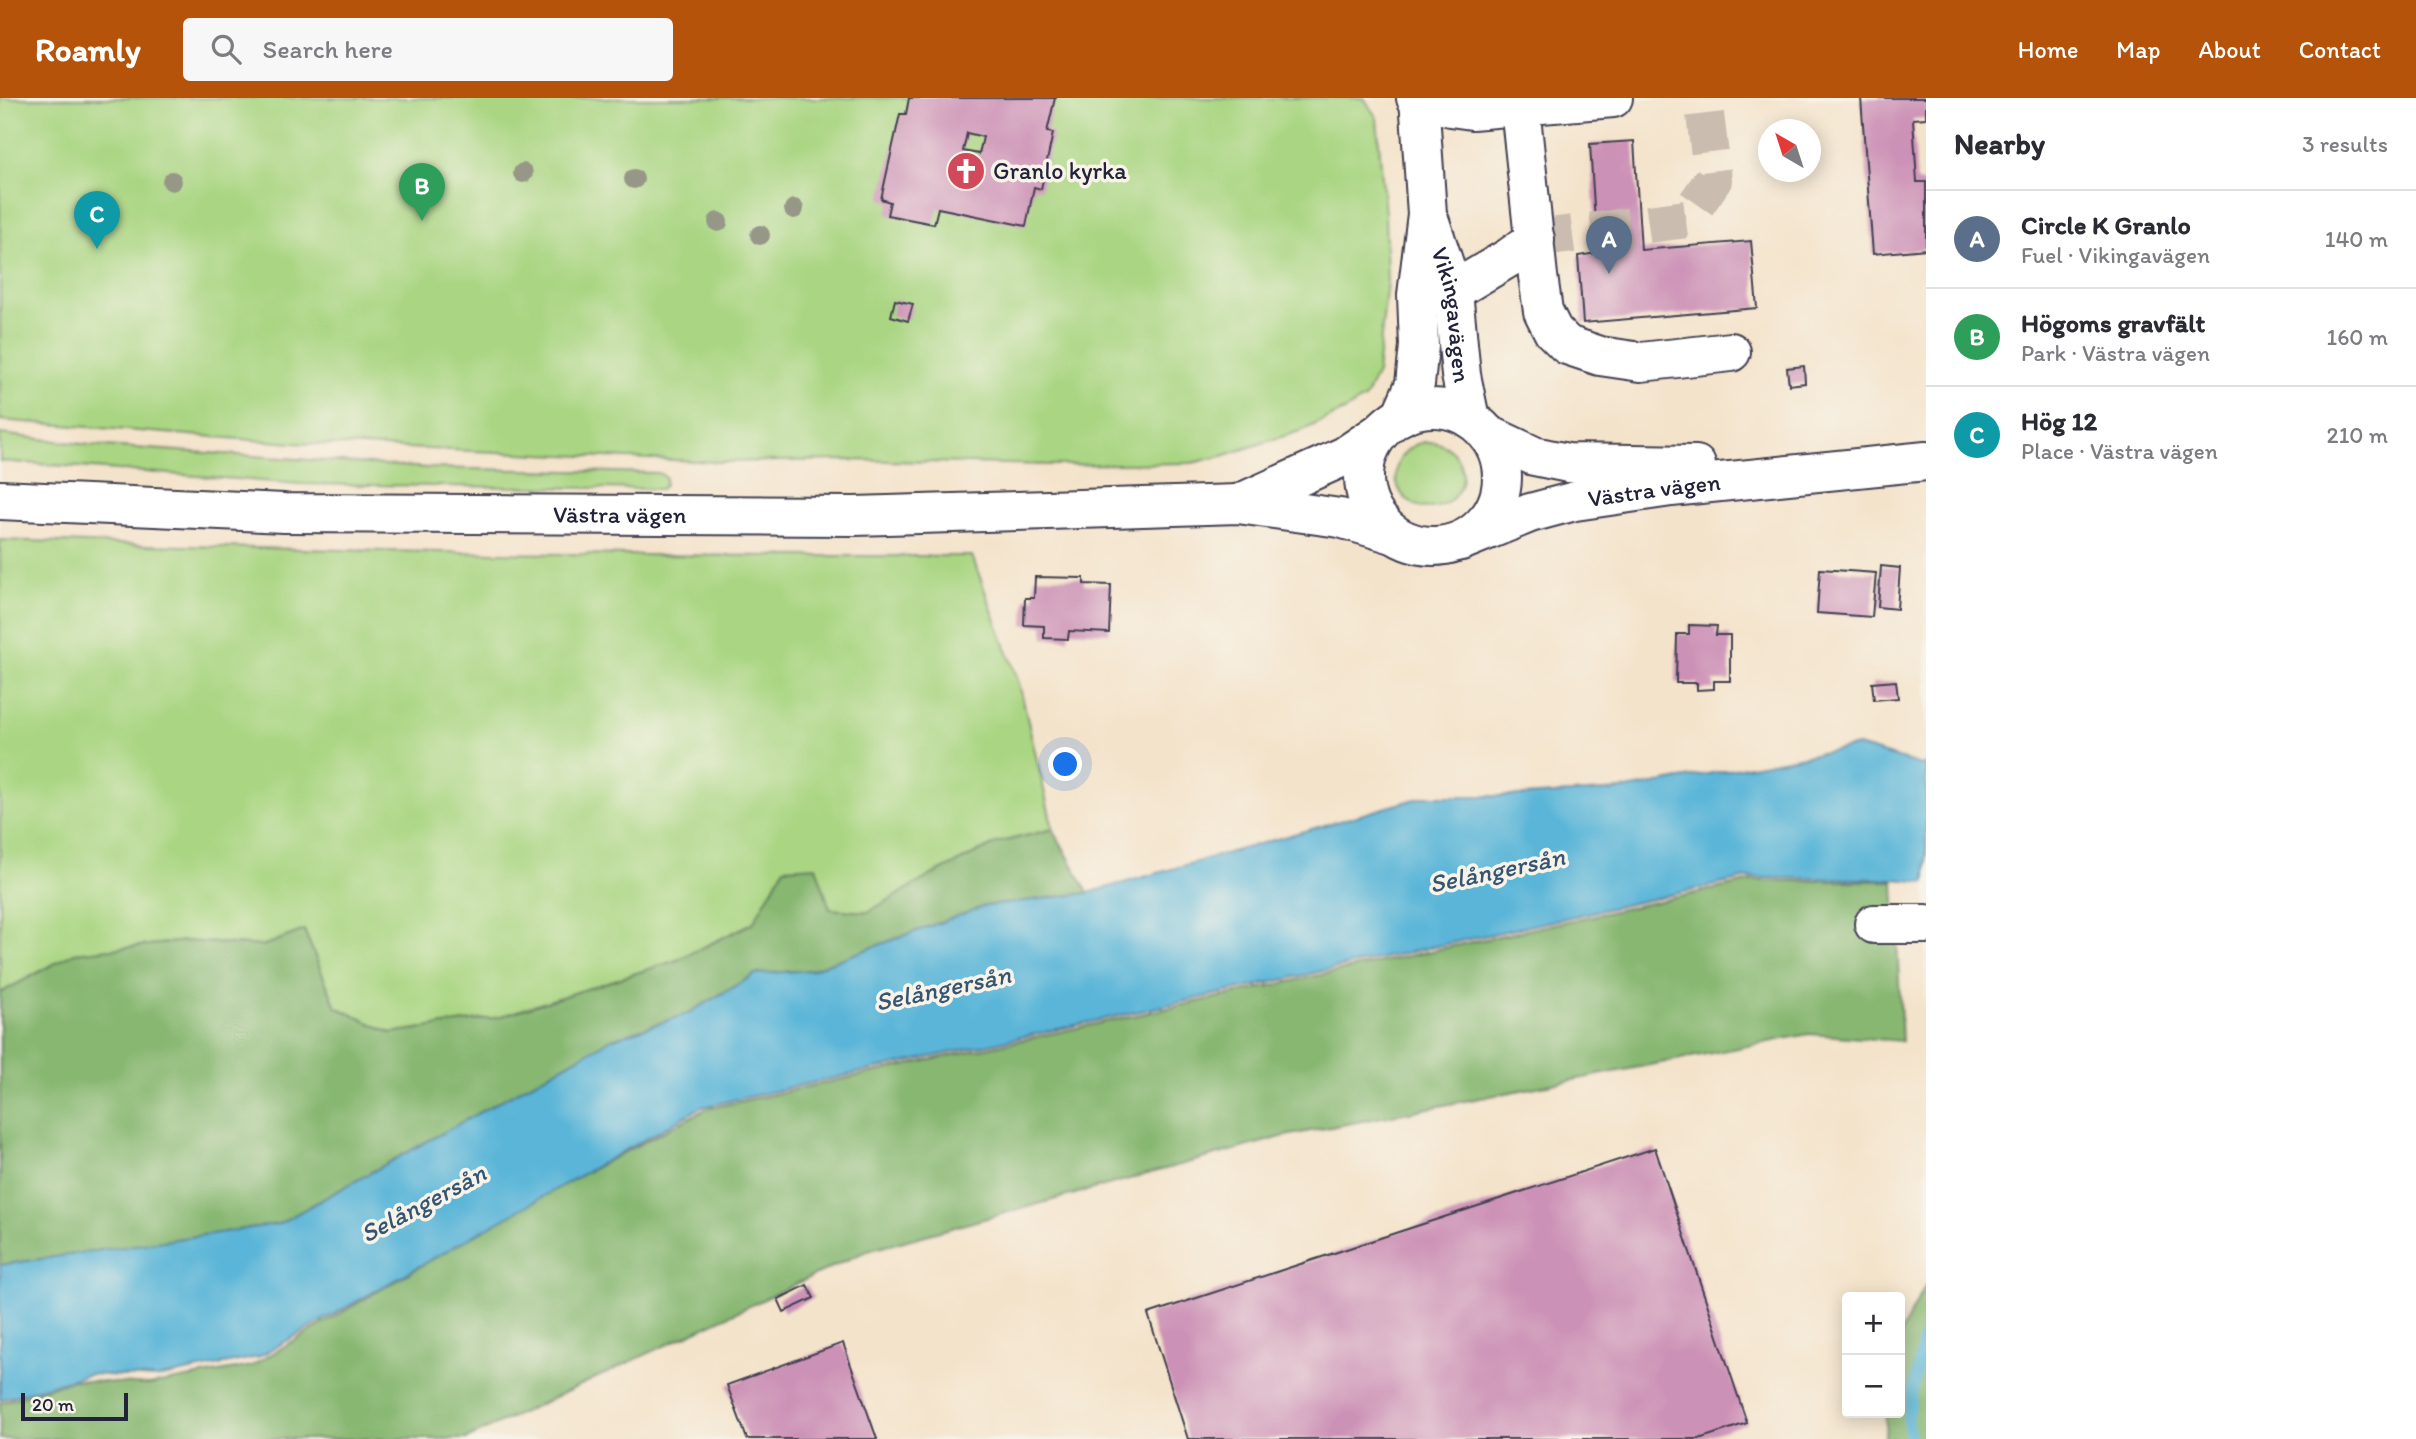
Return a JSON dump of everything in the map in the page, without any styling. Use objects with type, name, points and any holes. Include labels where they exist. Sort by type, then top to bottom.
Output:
[{"type":"street","points":[[1418,99],[1472,110],[1613,98]]},
{"type":"street","name":"Vikingavägen","points":[[1390,424],[1415,384],[1419,346],[1417,295],[1427,214],[1418,99]]},
{"type":"street","points":[[1520,107],[1544,310],[1553,331],[1567,345],[1600,356],[1641,362],[1731,352]]},
{"type":"street","name":"Vikingavägen","points":[[1427,214],[1453,291],[1461,375],[1478,426]]},
{"type":"street","points":[[1453,291],[1535,239]]},
{"type":"street","points":[[1432,408],[1454,411],[1478,426],[1496,448],[1501,464],[1501,487],[1489,518],[1461,541],[1428,546],[1415,545],[1393,534],[1381,524],[1366,496],[1364,474],[1367,458],[1390,424],[1420,409],[1432,408]]},
{"type":"street","name":"Västra vägen","points":[[1238,504],[1345,456],[1390,424]]},
{"type":"street","name":"Västra vägen","points":[[1478,426],[1534,456],[1568,463],[1856,467]]},
{"type":"street","name":"Västra vägen","points":[[1461,541],[1530,513],[1575,501],[1671,487],[1926,461]]},
{"type":"street","name":"Västra vägen","points":[[0,500],[284,513],[841,516],[1238,504],[1340,518],[1393,534]]},
{"type":"street","points":[[1874,924],[1926,924]]},
{"type":"green space","points":[[0,98],[1364,98],[1377,118],[1385,214],[1387,282],[1377,373],[1365,398],[1344,411],[1303,430],[1192,463],[1050,465],[850,460],[716,462],[292,443],[0,420]]},
{"type":"green space","points":[[0,434],[90,445],[428,468],[659,473],[666,478],[661,489],[300,484],[0,461]]},
{"type":"green space","points":[[1423,442],[1435,442],[1453,451],[1460,462],[1460,488],[1453,499],[1442,506],[1423,508],[1410,503],[1401,494],[1396,481],[1396,469],[1401,456],[1410,447]]},
{"type":"green space","points":[[0,540],[486,553],[972,556],[1019,683],[1053,829],[997,843],[932,875],[868,912],[830,910],[784,868],[753,923],[677,960],[499,1017],[391,1033],[336,1007],[304,930],[263,946],[186,941],[75,953],[0,993]]},
{"type":"green space","points":[[1053,829],[1088,893],[985,906],[811,970],[755,974],[687,1014],[612,1039],[278,1224],[0,1265],[0,993],[74,953],[186,941],[263,946],[304,930],[336,1007],[391,1033],[499,1017],[677,960],[753,923],[784,868],[816,866],[830,909],[868,912],[932,875],[997,843]]},
{"type":"green space","points":[[1752,881],[1894,881],[1902,1041],[1809,1034],[1285,1136],[864,1252],[466,1439],[0,1439],[0,1403],[74,1380],[149,1385],[251,1366],[528,1203],[706,1109]]},
{"type":"green space","points":[[1926,1284],[1926,1439],[1885,1439],[1886,1418],[1905,1418],[1905,1324]]},
{"type":"water","name":"Selångersån","points":[[1858,746],[1921,765],[1926,763],[1926,882],[1894,879],[1748,878],[702,1107],[258,1357],[157,1378],[89,1374],[0,1400],[0,1265],[278,1224],[612,1039],[687,1014],[756,974],[811,970],[985,906],[1088,893],[1426,796],[1522,796],[1621,790]]},
{"type":"building","name":"Granlo kyrka","points":[[909,98],[1055,98],[1047,132],[1053,133],[1041,189],[1034,187],[1026,226],[938,208],[934,224],[887,215],[890,202],[881,199],[900,114],[906,114]],"holes":[[[967,133],[983,137],[979,154],[963,151]]]},
{"type":"building","points":[[1861,98],[1926,98],[1926,118],[1913,119],[1917,182],[1926,182],[1926,249],[1873,254]]},
{"type":"building","points":[[1634,141],[1641,250],[1751,241],[1757,308],[1583,323],[1578,256],[1597,253],[1590,144]]},
{"type":"building","points":[[895,300],[913,304],[908,321],[891,316]]},
{"type":"building","points":[[1804,366],[1805,383],[1789,385],[1787,368]]},
{"type":"building","points":[[1881,566],[1900,568],[1897,609],[1878,607]]},
{"type":"building","points":[[1820,569],[1876,573],[1872,617],[1817,613]]},
{"type":"building","points":[[1035,577],[1084,578],[1084,584],[1111,585],[1109,633],[1069,631],[1068,639],[1044,638],[1044,626],[1024,625],[1025,598],[1034,598]]},
{"type":"building","points":[[1689,625],[1717,626],[1716,635],[1730,635],[1730,681],[1714,681],[1714,689],[1697,690],[1697,683],[1676,683],[1677,634],[1689,634]]},
{"type":"building","points":[[1896,681],[1898,698],[1874,700],[1872,683]]},
{"type":"building","points":[[1655,1148],[1747,1423],[1699,1439],[1188,1439],[1148,1314]]},
{"type":"building","points":[[807,1285],[814,1298],[784,1312],[778,1299]]},
{"type":"building","points":[[843,1343],[877,1439],[747,1439],[727,1385]]},
{"type":"waterway","points":[[1911,1439],[1907,1420],[1926,1325]]},
{"type":"tunnel","points":[[1535,239],[1686,219],[1713,180],[1703,98]]},
{"type":"place","name":"Granlo kyrka","points":[[966,171]]},
{"type":"place","name":"Högoms gravfält","points":[[422,221]]},
{"type":"place","name":"Hög 12","points":[[97,249]]},
{"type":"place","name":"Circle K Granlo","points":[[1609,274]]}]
